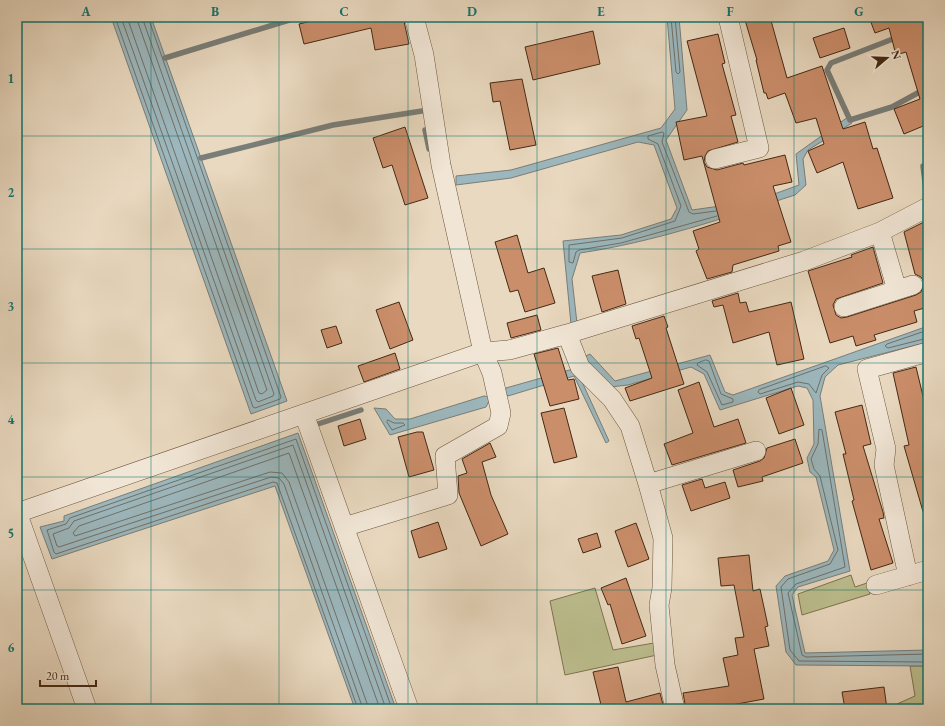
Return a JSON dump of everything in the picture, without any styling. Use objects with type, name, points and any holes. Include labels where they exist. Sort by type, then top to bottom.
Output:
[{"type":"street","points":[[344,527],[448,495],[445,456],[498,426],[501,413],[492,373],[483,352],[441,165],[424,55],[414,17]]},
{"type":"street","points":[[715,159],[759,148],[728,17]]},
{"type":"street","points":[[87,709],[17,513],[483,352],[509,350],[567,334],[804,261],[880,232],[928,207]]},
{"type":"street","points":[[844,307],[905,287],[880,232]]},
{"type":"street","points":[[567,334],[580,367],[612,399],[630,426],[648,484],[663,538],[662,588],[659,605],[665,665],[675,709]]},
{"type":"street","points":[[908,576],[884,464],[886,449],[866,369],[928,352]]},
{"type":"street","points":[[304,414],[409,709]]},
{"type":"street","points":[[648,484],[756,451]]},
{"type":"street","points":[[876,585],[928,570]]},
{"type":"green space","points":[[851,575],[855,587],[867,583],[870,594],[802,615],[798,594]]},
{"type":"green space","points":[[595,588],[613,650],[654,643],[657,655],[565,675],[550,601]]},
{"type":"green space","points":[[910,666],[928,666],[928,709],[898,709],[897,704],[915,696]]},
{"type":"water","points":[[111,17],[151,17],[287,401],[251,414]]},
{"type":"water","points":[[667,17],[679,17],[687,110],[666,140],[692,210],[755,201],[799,185],[796,154],[848,117],[852,123],[808,150],[803,159],[806,185],[795,195],[715,221],[662,236],[635,243],[580,253],[572,279],[577,323],[571,324],[563,241],[621,235],[671,219],[677,208],[654,145],[638,142],[511,178],[456,185],[456,176],[511,170],[661,128],[675,109]]},
{"type":"water","points":[[928,326],[928,342],[838,365],[825,377],[820,396],[850,571],[798,587],[792,595],[805,653],[928,650],[928,666],[796,665],[786,652],[776,586],[785,576],[828,561],[834,550],[816,477],[810,472],[807,458],[814,444],[813,400],[807,388],[798,386],[720,410],[704,374],[691,367],[628,385],[610,387],[584,357],[590,354],[615,381],[710,355],[725,392],[733,395]]},
{"type":"water","points":[[573,369],[578,373],[609,441],[606,443],[574,376],[508,396],[505,392],[506,388]]},
{"type":"water","points":[[484,396],[491,397],[486,407],[390,435],[374,408],[386,409],[395,419],[410,419]]},
{"type":"water","points":[[298,433],[396,709],[355,709],[275,486],[52,559],[40,527],[64,521],[64,516]]},
{"type":"building","points":[[329,17],[403,17],[409,44],[375,50],[371,28],[304,44],[299,24]]},
{"type":"building","points":[[756,17],[770,17],[787,78],[822,66],[843,129],[865,122],[873,149],[877,148],[893,198],[858,209],[843,162],[817,173],[808,151],[824,144],[816,118],[796,123],[785,93],[768,99],[766,93],[764,93],[757,60],[745,20]]},
{"type":"building","points":[[869,17],[928,17],[928,44],[923,46],[928,63],[928,124],[904,134],[894,109],[920,99],[906,52],[896,55],[889,28],[875,33]]},
{"type":"building","points":[[844,28],[850,48],[820,58],[813,38]]},
{"type":"building","points":[[593,31],[600,64],[533,80],[525,47]]},
{"type":"building","points":[[718,34],[725,63],[722,64],[736,115],[731,116],[738,142],[708,151],[704,162],[707,167],[717,170],[743,163],[744,165],[785,155],[792,182],[773,186],[791,242],[778,246],[779,251],[733,265],[732,272],[707,279],[696,251],[699,249],[693,231],[720,222],[702,156],[684,160],[676,122],[707,116],[687,41]]},
{"type":"building","points":[[522,79],[536,145],[510,150],[500,101],[493,102],[490,83]]},
{"type":"building","points":[[405,127],[428,198],[405,205],[392,165],[383,168],[373,138]]},
{"type":"building","points":[[926,221],[928,229],[928,307],[914,311],[917,322],[874,335],[876,340],[856,346],[853,336],[830,343],[808,271],[852,257],[851,255],[873,247],[883,283],[836,299],[833,305],[836,315],[841,318],[916,295],[921,292],[924,282],[921,277],[915,274],[904,232]]},
{"type":"building","points":[[517,235],[528,273],[544,268],[555,303],[525,312],[518,290],[510,292],[495,242]]},
{"type":"building","points":[[618,270],[626,304],[602,312],[592,276]]},
{"type":"building","points":[[738,293],[740,303],[746,302],[749,312],[791,302],[804,359],[777,365],[769,332],[733,343],[723,305],[714,307],[712,301]]},
{"type":"building","points":[[399,302],[413,340],[390,349],[376,310]]},
{"type":"building","points":[[537,315],[541,330],[511,338],[507,323]]},
{"type":"building","points":[[664,316],[668,327],[666,328],[684,384],[630,401],[625,388],[652,378],[639,338],[636,339],[632,326]]},
{"type":"building","points":[[336,326],[342,343],[327,348],[321,330]]},
{"type":"building","points":[[558,348],[568,380],[574,379],[579,399],[550,406],[534,354]]},
{"type":"building","points":[[395,353],[400,369],[364,382],[358,366]]},
{"type":"building","points":[[916,367],[928,417],[928,514],[924,515],[904,446],[909,445],[893,373]]},
{"type":"building","points":[[699,382],[714,427],[738,419],[746,443],[672,465],[664,444],[693,433],[678,390]]},
{"type":"building","points":[[791,388],[804,425],[779,434],[766,398]]},
{"type":"building","points":[[862,405],[871,444],[863,446],[883,512],[884,518],[879,519],[893,563],[871,570],[852,501],[854,500],[843,454],[846,454],[835,412]]},
{"type":"building","points":[[564,408],[577,457],[554,463],[541,413]]},
{"type":"building","points":[[360,419],[366,439],[344,446],[338,426]]},
{"type":"building","points":[[423,432],[434,470],[409,477],[398,437]]},
{"type":"building","points":[[795,439],[803,463],[762,477],[763,481],[738,487],[733,470],[760,461],[764,458],[767,448]]},
{"type":"building","points":[[490,443],[496,457],[482,462],[491,495],[508,534],[481,546],[459,493],[458,476],[467,473],[462,459]]},
{"type":"building","points":[[702,479],[705,488],[725,482],[730,498],[691,511],[682,485]]},
{"type":"building","points":[[438,522],[447,549],[419,558],[411,531]]},
{"type":"building","points":[[636,523],[649,559],[628,567],[615,531]]},
{"type":"building","points":[[597,533],[601,547],[583,553],[578,539]]},
{"type":"building","points":[[749,555],[753,591],[760,589],[768,626],[765,627],[769,646],[754,649],[764,699],[710,709],[686,709],[683,693],[729,686],[723,658],[738,655],[735,638],[744,637],[734,585],[721,586],[718,558]]},
{"type":"building","points":[[626,578],[646,636],[622,644],[610,604],[608,605],[601,588]]},
{"type":"building","points":[[618,667],[626,702],[660,693],[664,709],[602,709],[593,672]]},
{"type":"building","points":[[884,687],[887,709],[845,709],[842,692]]},
{"type":"waterway","points":[[165,58],[299,17]]},
{"type":"waterway","points":[[898,37],[831,63],[827,70],[850,120],[892,107],[925,89]]},
{"type":"waterway","points":[[201,158],[333,125],[422,111]]},
{"type":"waterway","points":[[425,130],[429,149]]},
{"type":"waterway","points":[[923,166],[927,198]]},
{"type":"waterway","points":[[318,424],[361,410]]}]
